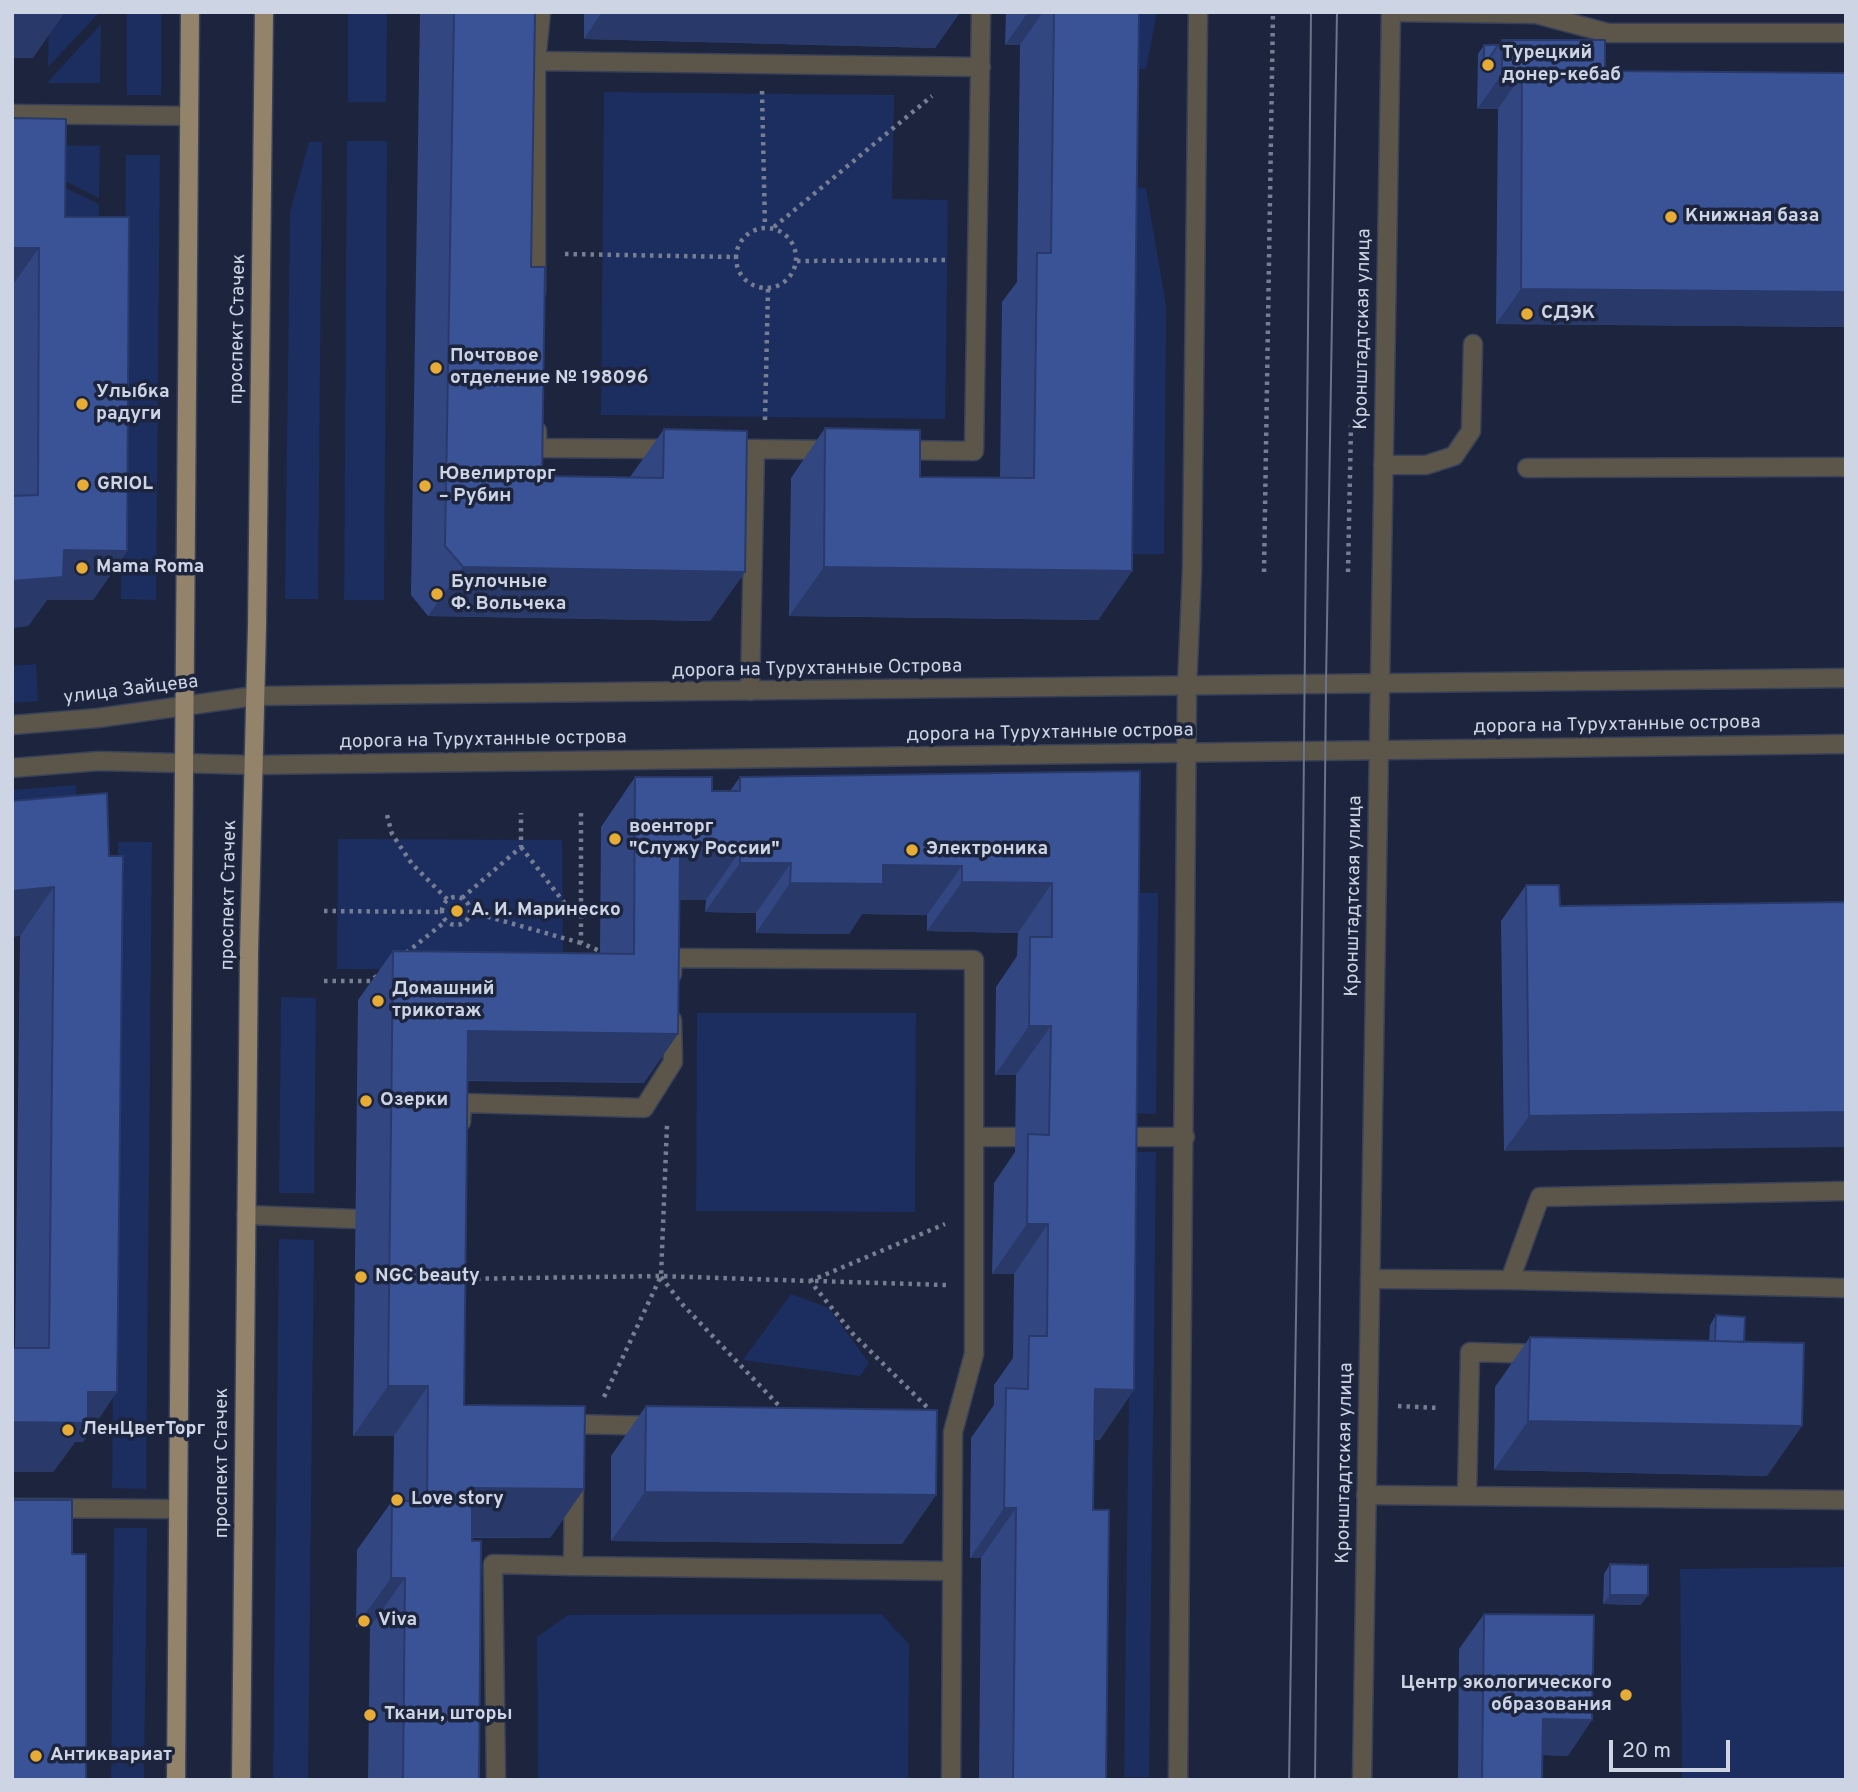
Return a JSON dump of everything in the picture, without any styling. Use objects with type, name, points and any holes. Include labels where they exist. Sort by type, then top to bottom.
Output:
[{"type":"main road","points":[[176,1780],[190,12]]},
{"type":"main road","name":"проспект Стачек","points":[[242,1780],[249,953],[264,12]]},
{"type":"street","points":[[536,306],[536,61],[541,12]]},
{"type":"street","points":[[884,450],[974,451],[978,260],[974,67],[981,12]]},
{"type":"street","points":[[1178,1780],[1186,753],[1192,571],[1198,12]]},
{"type":"street","points":[[1391,12],[1536,14],[1608,33],[1846,33]]},
{"type":"street","name":"Кронштадтская улица","points":[[1362,1780],[1391,12]]},
{"type":"street","points":[[536,61],[974,67]]},
{"type":"street","points":[[12,114],[188,117]]},
{"type":"street","points":[[1383,465],[1426,466],[1454,456],[1471,431],[1473,344]]},
{"type":"street","points":[[537,409],[537,448],[845,450]]},
{"type":"street","points":[[750,691],[760,449]]},
{"type":"street","points":[[1527,468],[1846,467]]},
{"type":"street","points":[[1380,684],[1846,678]]},
{"type":"street","name":"дорога на Турухтанные Острова","points":[[255,696],[1380,684]]},
{"type":"street","name":"улица Зайцева","points":[[12,725],[98,718],[255,696]]},
{"type":"street","name":"дорога на Турухтанные острова","points":[[254,765],[1846,744]]},
{"type":"street","points":[[12,768],[99,761],[254,765]]},
{"type":"street","points":[[461,1143],[462,1103],[644,1108],[673,1062],[672,958],[974,960],[974,1353],[946,1432],[952,1571],[951,1780]]},
{"type":"street","points":[[1102,1136],[1185,1137]]},
{"type":"street","points":[[974,1137],[1015,1137]]},
{"type":"street","points":[[1510,1280],[1540,1197],[1846,1191]]},
{"type":"street","points":[[246,1215],[356,1219]]},
{"type":"street","points":[[1370,1279],[1846,1289]]},
{"type":"street","points":[[1468,1495],[1471,1352],[1554,1355]]},
{"type":"street","points":[[573,1566],[575,1424],[673,1426]]},
{"type":"street","points":[[1366,1495],[1846,1500]]},
{"type":"street","points":[[12,1508],[178,1509]]},
{"type":"street","points":[[496,1780],[493,1564],[952,1571]]},
{"type":"path","points":[[1264,572],[1273,12]]},
{"type":"path","points":[[762,64],[765,227]]},
{"type":"path","points":[[774,228],[974,67]]},
{"type":"path","points":[[765,227],[774,228],[791,240],[797,261],[792,274],[782,284],[768,289],[755,287],[744,280],[737,269],[735,257],[739,242],[750,231],[765,227]]},
{"type":"path","points":[[536,254],[735,257]]},
{"type":"path","points":[[797,261],[978,260]]},
{"type":"path","points":[[760,449],[768,289]]},
{"type":"path","points":[[1348,572],[1352,425]]},
{"type":"path","points":[[521,813],[521,847],[566,905],[581,909]]},
{"type":"path","points":[[581,813],[581,943]]},
{"type":"path","points":[[387,815],[392,834],[412,864],[448,900]]},
{"type":"path","points":[[462,898],[521,847]]},
{"type":"path","points":[[454,897],[462,898],[468,903],[471,912],[463,924],[456,926],[446,921],[442,912],[443,905],[448,900],[454,897]]},
{"type":"path","points":[[324,912],[442,912]]},
{"type":"path","points":[[471,912],[581,943],[600,951]]},
{"type":"path","points":[[403,956],[446,921]]},
{"type":"path","points":[[324,981],[370,981],[381,973]]},
{"type":"path","points":[[575,1424],[661,1276],[669,1130],[657,1087]]},
{"type":"path","points":[[810,1281],[974,1212]]},
{"type":"path","points":[[661,1276],[683,1306],[793,1420]]},
{"type":"path","points":[[457,1279],[661,1276],[974,1286]]},
{"type":"path","points":[[810,1281],[853,1334],[946,1432]]},
{"type":"path","points":[[1398,1406],[1439,1408]]},
{"type":"shaded area","points":[[49,12],[100,12],[48,67]]},
{"type":"shaded area","points":[[127,12],[161,12],[161,95],[127,95]]},
{"type":"shaded area","points":[[348,12],[387,12],[386,102],[348,102]]},
{"type":"shaded area","points":[[1126,12],[1157,12],[1146,69],[1126,69]]},
{"type":"shaded area","points":[[101,24],[100,83],[47,83]]},
{"type":"shaded area","points":[[604,92],[894,95],[892,199],[948,200],[945,419],[601,415]]},
{"type":"shaded area","points":[[347,141],[387,141],[384,600],[344,600]]},
{"type":"shaded area","points":[[309,142],[322,142],[318,599],[285,599],[290,212]]},
{"type":"shaded area","points":[[51,145],[100,146],[99,198],[51,174]]},
{"type":"shaded area","points":[[126,155],[160,155],[156,600],[121,599]]},
{"type":"shaded area","points":[[51,181],[99,204],[98,236],[52,236]]},
{"type":"shaded area","points":[[1124,187],[1146,188],[1166,306],[1164,554],[1121,554]]},
{"type":"shaded area","points":[[36,664],[38,701],[12,703],[12,666]]},
{"type":"shaded area","points":[[76,785],[77,814],[12,821],[12,790]]},
{"type":"shaded area","points":[[338,839],[562,840],[563,956],[574,970],[337,969]]},
{"type":"shaded area","points":[[118,842],[152,842],[146,1489],[112,1488]]},
{"type":"shaded area","points":[[1122,893],[1158,893],[1156,1114],[1124,1113]]},
{"type":"shaded area","points":[[281,997],[316,998],[314,1193],[279,1193]]},
{"type":"shaded area","points":[[697,1013],[916,1013],[915,1212],[696,1211]]},
{"type":"shaded area","points":[[1132,1152],[1156,1152],[1149,1777],[1124,1777]]},
{"type":"shaded area","points":[[279,1239],[314,1240],[308,1780],[273,1780]]},
{"type":"shaded area","points":[[791,1294],[829,1308],[869,1363],[860,1376],[743,1360]]},
{"type":"shaded area","points":[[114,1528],[147,1528],[144,1780],[111,1780]]},
{"type":"shaded area","points":[[1846,1567],[1846,1780],[1682,1780],[1680,1569]]},
{"type":"shaded area","points":[[881,1614],[909,1644],[908,1780],[538,1780],[537,1637],[568,1615]]},
{"type":"building","points":[[454,12],[535,12],[531,267],[545,267],[542,476],[663,478],[664,429],[747,431],[745,572],[463,567],[445,546]]},
{"type":"building","points":[[1054,12],[1139,12],[1132,571],[824,567],[825,428],[920,430],[920,477],[1034,478],[1037,253],[1051,253]]},
{"type":"building","name":"Книжная база","points":[[1502,40],[1605,40],[1605,71],[1846,73],[1846,292],[1521,289],[1522,74],[1502,74]]},
{"type":"building","points":[[1484,45],[1498,45],[1484,66]]},
{"type":"building","points":[[12,118],[66,119],[65,217],[129,217],[127,551],[64,550],[63,577],[12,581],[12,496],[38,495],[39,248],[12,248]]},
{"type":"building","points":[[1140,771],[1134,1390],[1095,1389],[1093,1510],[1109,1510],[1106,1780],[1013,1780],[1016,1508],[1004,1508],[1006,1388],[1028,1389],[1029,1336],[1047,1336],[1048,1224],[1027,1224],[1028,1134],[1049,1135],[1051,1026],[1029,1026],[1030,937],[1052,937],[1052,883],[962,882],[962,866],[883,865],[883,884],[790,883],[791,863],[740,863],[740,851],[680,850],[678,1034],[468,1031],[464,1405],[585,1406],[584,1489],[472,1488],[472,1541],[481,1541],[479,1780],[403,1780],[405,1578],[391,1578],[392,1501],[427,1501],[428,1386],[388,1386],[393,951],[634,954],[635,777],[712,777],[712,791],[740,791],[740,777]]},
{"type":"building","points":[[107,793],[109,856],[123,856],[117,1392],[88,1392],[88,1423],[12,1422],[12,1348],[49,1348],[54,887],[12,891],[12,801]]},
{"type":"building","points":[[1526,885],[1559,885],[1560,906],[1846,902],[1846,1112],[1529,1116]]},
{"type":"building","points":[[1716,1315],[1745,1317],[1744,1342],[1715,1341]]},
{"type":"building","points":[[1530,1337],[1804,1343],[1802,1426],[1528,1421]]},
{"type":"building","points":[[646,1406],[937,1410],[936,1495],[645,1492]]},
{"type":"building","points":[[12,1500],[72,1500],[72,1554],[86,1554],[86,1780],[12,1780]]},
{"type":"building","points":[[1610,1564],[1648,1565],[1648,1595],[1610,1595]]},
{"type":"building","points":[[1484,1614],[1594,1615],[1592,1720],[1543,1719],[1542,1780],[1482,1780]]},
{"type":"tram line","points":[[1289,1780],[1303,853],[1311,12]]},
{"type":"tram line","points":[[1315,1780],[1326,684],[1337,12]]},
{"type":"place","name":"Турецкий донер-кебаб","points":[[1488,65]]},
{"type":"place","name":"Книжная база","points":[[1671,217]]},
{"type":"place","name":"СДЭК","points":[[1527,314]]},
{"type":"place","name":"Почтовое отделение № 198096","points":[[436,368]]},
{"type":"place","name":"Улыбка радуги","points":[[82,404]]},
{"type":"place","name":"GRIOL","points":[[83,485]]},
{"type":"place","name":"Ювелирторг – Рубин","points":[[425,486]]},
{"type":"place","name":"Mama Roma","points":[[82,568]]},
{"type":"place","name":"Булочные Ф. Вольчека","points":[[437,594]]},
{"type":"place","name":"военторг \"Служу России\"","points":[[615,839]]},
{"type":"place","name":"Электроника","points":[[912,850]]},
{"type":"place","name":"А. И. Маринеско","points":[[457,911]]},
{"type":"place","name":"Домашний трикотаж","points":[[378,1001]]},
{"type":"place","name":"Озерки","points":[[366,1101]]},
{"type":"place","name":"NGC beauty","points":[[361,1277]]},
{"type":"place","name":"ЛенЦветТорг","points":[[68,1430]]},
{"type":"place","name":"Love story","points":[[397,1500]]},
{"type":"place","name":"Viva","points":[[364,1621]]},
{"type":"place","name":"Центр экологического образования","points":[[1626,1695]]},
{"type":"place","name":"Ткани, шторы","points":[[370,1715]]},
{"type":"place","name":"Антиквариат","points":[[36,1756]]}]
